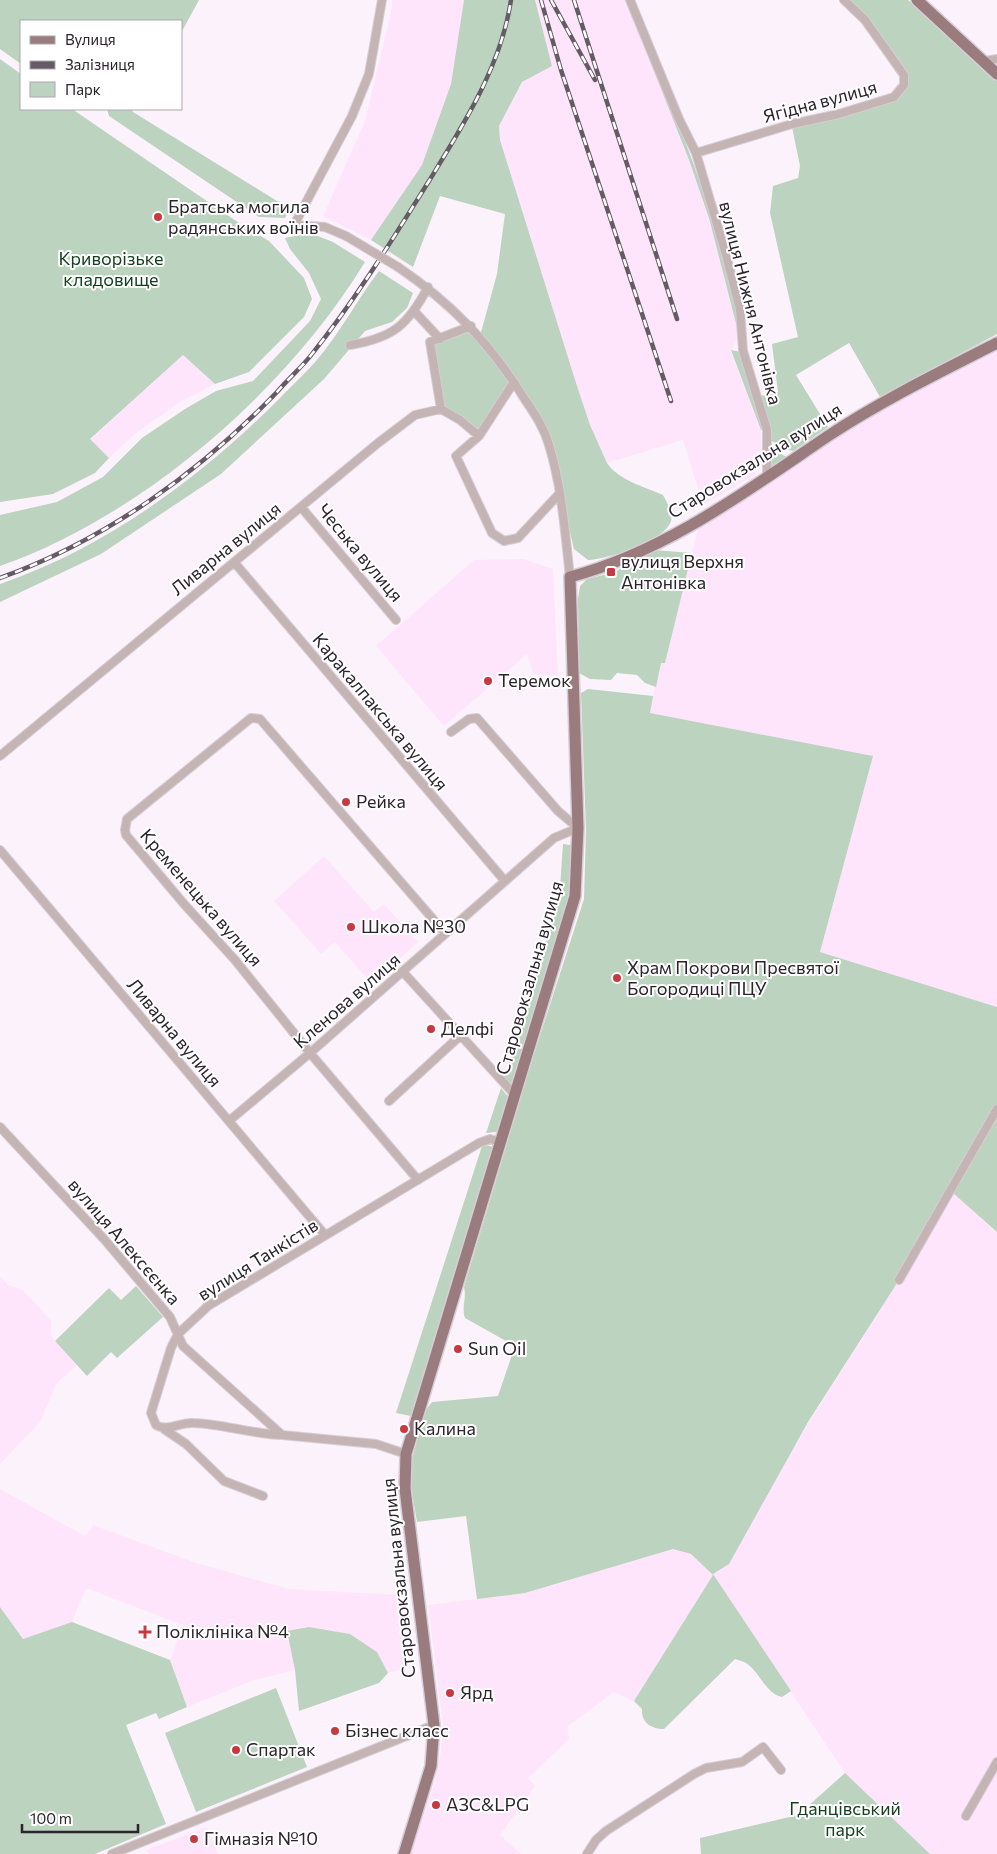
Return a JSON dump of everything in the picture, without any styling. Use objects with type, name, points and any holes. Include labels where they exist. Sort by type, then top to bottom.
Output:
[{"type":"main road","points":[[917,0],[991,60],[997,74]]},
{"type":"main road","name":"Старовокзальна вулиця","points":[[404,1854],[431,1766],[434,1725],[404,1489],[406,1454],[576,896],[578,828],[570,577],[609,565],[640,551],[711,513],[851,422],[997,343]]},
{"type":"street","points":[[382,0],[369,74],[352,116],[294,225],[325,227],[346,236],[428,287],[471,326],[514,382],[541,424],[549,445],[560,493],[570,577]]},
{"type":"street","name":"вулиця Нижня Антонівка","points":[[630,0],[679,119],[696,153],[740,309],[743,351],[767,430],[767,478]]},
{"type":"street","name":"Ягідна вулиця","points":[[696,153],[792,124],[839,114],[898,93],[904,85],[904,75],[866,20],[844,0]]},
{"type":"street","points":[[350,345],[370,341],[398,328],[415,312],[428,287]]},
{"type":"street","points":[[415,312],[440,339]]},
{"type":"street","points":[[471,326],[430,342],[430,347],[441,409],[460,420],[479,436]]},
{"type":"street","points":[[514,382],[479,436],[456,456],[492,532],[497,538],[508,542],[518,538],[560,493]]},
{"type":"street","name":"Ливарна вулиця","points":[[0,756],[415,415],[441,409]]},
{"type":"street","name":"Чеська вулиця","points":[[301,507],[396,620]]},
{"type":"street","name":"Каракалпакська вулиця","points":[[234,562],[504,880]]},
{"type":"street","name":"Кременецька вулиця","points":[[418,1180],[310,1053],[235,960],[184,904],[126,835],[124,830],[127,819],[251,718],[260,719],[445,933]]},
{"type":"street","points":[[451,732],[469,719],[477,718],[558,811],[578,828]]},
{"type":"street","name":"Кленова вулиця","points":[[229,1121],[310,1053],[504,880],[554,838],[578,828]]},
{"type":"street","name":"Ливарна вулиця","points":[[0,850],[325,1235]]},
{"type":"street","points":[[403,972],[515,1095]]},
{"type":"street","points":[[389,1101],[461,1035]]},
{"type":"street","points":[[899,1280],[997,1109]]},
{"type":"street","name":"вулиця Алексєєнка","points":[[0,1127],[104,1239],[170,1317],[183,1346],[282,1435]]},
{"type":"street","name":"вулиця Танкістів","points":[[164,1429],[156,1425],[151,1414],[171,1348],[178,1334],[208,1306],[479,1143],[490,1139],[502,1142]]},
{"type":"street","points":[[164,1429],[193,1422],[262,1434],[376,1444],[406,1454]]},
{"type":"street","points":[[164,1429],[186,1444],[224,1481],[263,1496]]},
{"type":"street","points":[[112,1854],[434,1725]]},
{"type":"street","points":[[587,1854],[596,1840],[619,1821],[706,1768],[742,1762],[763,1747],[782,1770]]},
{"type":"street","points":[[966,1816],[997,1762]]},
{"type":"shaded area","points":[[392,0],[464,0],[451,84],[422,166],[371,240],[323,216],[365,121],[392,8]]},
{"type":"shaded area","points":[[535,0],[626,0],[689,160],[709,218],[739,335],[731,351],[761,430],[762,467],[754,471],[756,474],[703,505],[683,440],[607,463],[590,425],[577,386],[500,140],[499,126],[522,82],[552,66]]},
{"type":"shaded area","points":[[997,349],[997,1007],[820,952],[873,756],[649,713],[661,662],[665,663],[699,525],[847,428]]},
{"type":"shaded area","points":[[183,355],[215,384],[180,402],[136,433],[109,458],[90,440]]},
{"type":"shaded area","points":[[524,559],[553,569],[558,676],[533,673],[527,654],[444,726],[376,646],[474,560]]},
{"type":"shaded area","name":"Школа №30","points":[[324,856],[374,912],[384,904],[418,942],[372,984],[335,942],[321,954],[274,901]]},
{"type":"shaded area","points":[[951,1191],[997,1232],[997,1854],[930,1854],[845,1773],[713,1575],[634,1701],[614,1692],[568,1726],[569,1739],[528,1778],[535,1786],[500,1835],[521,1854],[411,1854],[435,1781],[441,1751],[443,1725],[428,1605],[525,1593],[673,1549],[691,1554],[713,1574],[899,1280]]},
{"type":"shaded area","points":[[0,1276],[8,1285],[23,1290],[52,1322],[50,1335],[77,1365],[57,1383],[40,1422],[0,1464]]},
{"type":"shaded area","points":[[0,1489],[85,1536],[93,1525],[193,1562],[289,1589],[399,1595],[411,1667],[388,1673],[377,1652],[350,1634],[309,1627],[287,1632],[295,1670],[254,1680],[187,1707],[170,1660],[183,1625],[86,1588],[72,1622],[23,1639],[0,1607]]},
{"type":"shaded area","name":"Гімназія №10","points":[[207,1827],[218,1854],[148,1854],[146,1850]]},
{"type":"green space","points":[[0,0],[199,0],[182,31],[182,20],[20,20],[20,63],[0,49]]},
{"type":"green space","points":[[464,0],[535,0],[552,66],[522,82],[499,126],[500,140],[577,386],[590,425],[607,463],[625,478],[663,495],[670,511],[671,521],[667,528],[658,535],[634,548],[608,557],[588,560],[574,549],[549,445],[515,382],[479,436],[441,409],[430,342],[471,326],[480,336],[497,274],[505,214],[440,196],[413,267],[371,240],[422,165],[451,84]]},
{"type":"green space","points":[[626,0],[629,0],[673,109],[704,193],[730,277],[739,335],[709,218],[689,160]]},
{"type":"green space","points":[[847,0],[908,0],[983,65],[997,81],[997,334],[880,397],[849,343],[796,375],[828,427],[793,451],[784,449],[772,441],[761,396],[778,392],[772,344],[798,337],[770,213],[773,186],[798,178],[800,166],[792,127],[894,99],[906,74]]},
{"type":"green space","name":"Криворізьке кладовище","points":[[0,59],[20,73],[20,110],[73,110],[239,223],[269,241],[304,278],[312,299],[304,317],[249,372],[215,384],[183,355],[90,439],[109,458],[95,473],[53,494],[0,502]]},
{"type":"green space","points":[[107,110],[132,110],[277,201],[292,206],[285,218],[259,217],[109,116]]},
{"type":"green space","points":[[310,233],[333,242],[365,262],[333,310],[295,356],[253,401],[207,443],[158,482],[106,515],[54,544],[0,566],[0,515],[57,502],[103,477],[142,438],[185,409],[216,391],[253,381],[310,321],[321,299],[309,273],[290,249],[285,238]]},
{"type":"green space","points":[[379,271],[413,293],[407,308],[392,322],[365,331],[324,379],[221,474],[101,554],[0,602],[0,584],[78,551],[114,530],[150,507],[217,456],[249,428],[316,361]]},
{"type":"green space","points":[[731,350],[741,352],[765,430],[761,430]]},
{"type":"green space","points":[[767,445],[776,452],[794,460],[767,478]]},
{"type":"green space","points":[[654,550],[692,553],[665,663],[661,663],[656,687],[645,683],[637,675],[617,673],[611,680],[590,679],[579,673],[578,599],[580,586],[587,579],[616,572],[628,562]]},
{"type":"green space","points":[[588,689],[653,696],[650,713],[873,756],[820,952],[997,1007],[997,1109],[899,1280],[808,1422],[729,1564],[713,1574],[791,1691],[782,1697],[776,1695],[751,1667],[745,1662],[735,1659],[664,1729],[655,1728],[648,1724],[643,1718],[642,1709],[634,1701],[713,1575],[691,1554],[673,1549],[525,1593],[477,1599],[466,1516],[417,1522],[411,1487],[411,1463],[425,1411],[432,1402],[498,1396],[515,1346],[465,1318],[464,1287],[529,1070],[584,899],[586,830],[581,693]]},
{"type":"green space","points":[[563,844],[571,845],[573,851],[573,888],[514,1083],[512,1084],[504,1078],[554,917],[560,888]]},
{"type":"green space","points":[[501,1088],[509,1098],[500,1129],[496,1132],[486,1133]]},
{"type":"green space","points":[[997,1115],[997,1232],[953,1193]]},
{"type":"green space","points":[[482,1146],[494,1147],[411,1416],[396,1413]]},
{"type":"green space","points":[[136,1286],[163,1317],[117,1358],[111,1352],[87,1376],[55,1341],[109,1288],[121,1300]]},
{"type":"green space","points":[[0,1607],[23,1639],[72,1622],[170,1660],[187,1707],[159,1719],[156,1713],[126,1725],[166,1824],[95,1854],[0,1854]]},
{"type":"green space","points":[[309,1627],[350,1634],[377,1652],[388,1673],[379,1683],[299,1711],[295,1670],[287,1631]]},
{"type":"green space","name":"Спартак","points":[[276,1688],[307,1767],[196,1812],[165,1733]]},
{"type":"green space","name":"Гданцівський парк","points":[[845,1773],[930,1854],[701,1854],[700,1838],[798,1815]]},
{"type":"railway","points":[[0,578],[77,544],[114,524],[149,501],[216,449],[277,392],[308,359],[344,312],[373,269],[455,139],[490,72],[499,49],[511,0]]},
{"type":"railway","points":[[541,0],[561,70],[671,401]]},
{"type":"railway","points":[[551,0],[595,80]]},
{"type":"railway","points":[[574,0],[677,319]]},
{"type":"place","name":"Братська могила радянських воїнів","points":[[158,217]]},
{"type":"place","name":"вулиця Верхня Антонівка","points":[[611,572]]},
{"type":"place","name":"Теремок","points":[[488,681]]},
{"type":"place","name":"Рейка","points":[[346,802]]},
{"type":"place","name":"Школа №30","points":[[351,927]]},
{"type":"place","name":"Храм Покрови Пресвятої Богородиці ПЦУ","points":[[617,978]]},
{"type":"place","name":"Делфі","points":[[431,1029]]},
{"type":"place","name":"Sun Oil","points":[[458,1349]]},
{"type":"place","name":"Калина","points":[[404,1429]]},
{"type":"place","name":"Поліклініка №4","points":[[145,1632]]},
{"type":"place","name":"Ярд","points":[[450,1693]]},
{"type":"place","name":"Бізнес класс","points":[[335,1731]]},
{"type":"place","name":"Спартак","points":[[236,1750]]},
{"type":"place","name":"АЗС&LPG","points":[[436,1805]]},
{"type":"place","name":"Гімназія №10","points":[[194,1839]]}]
